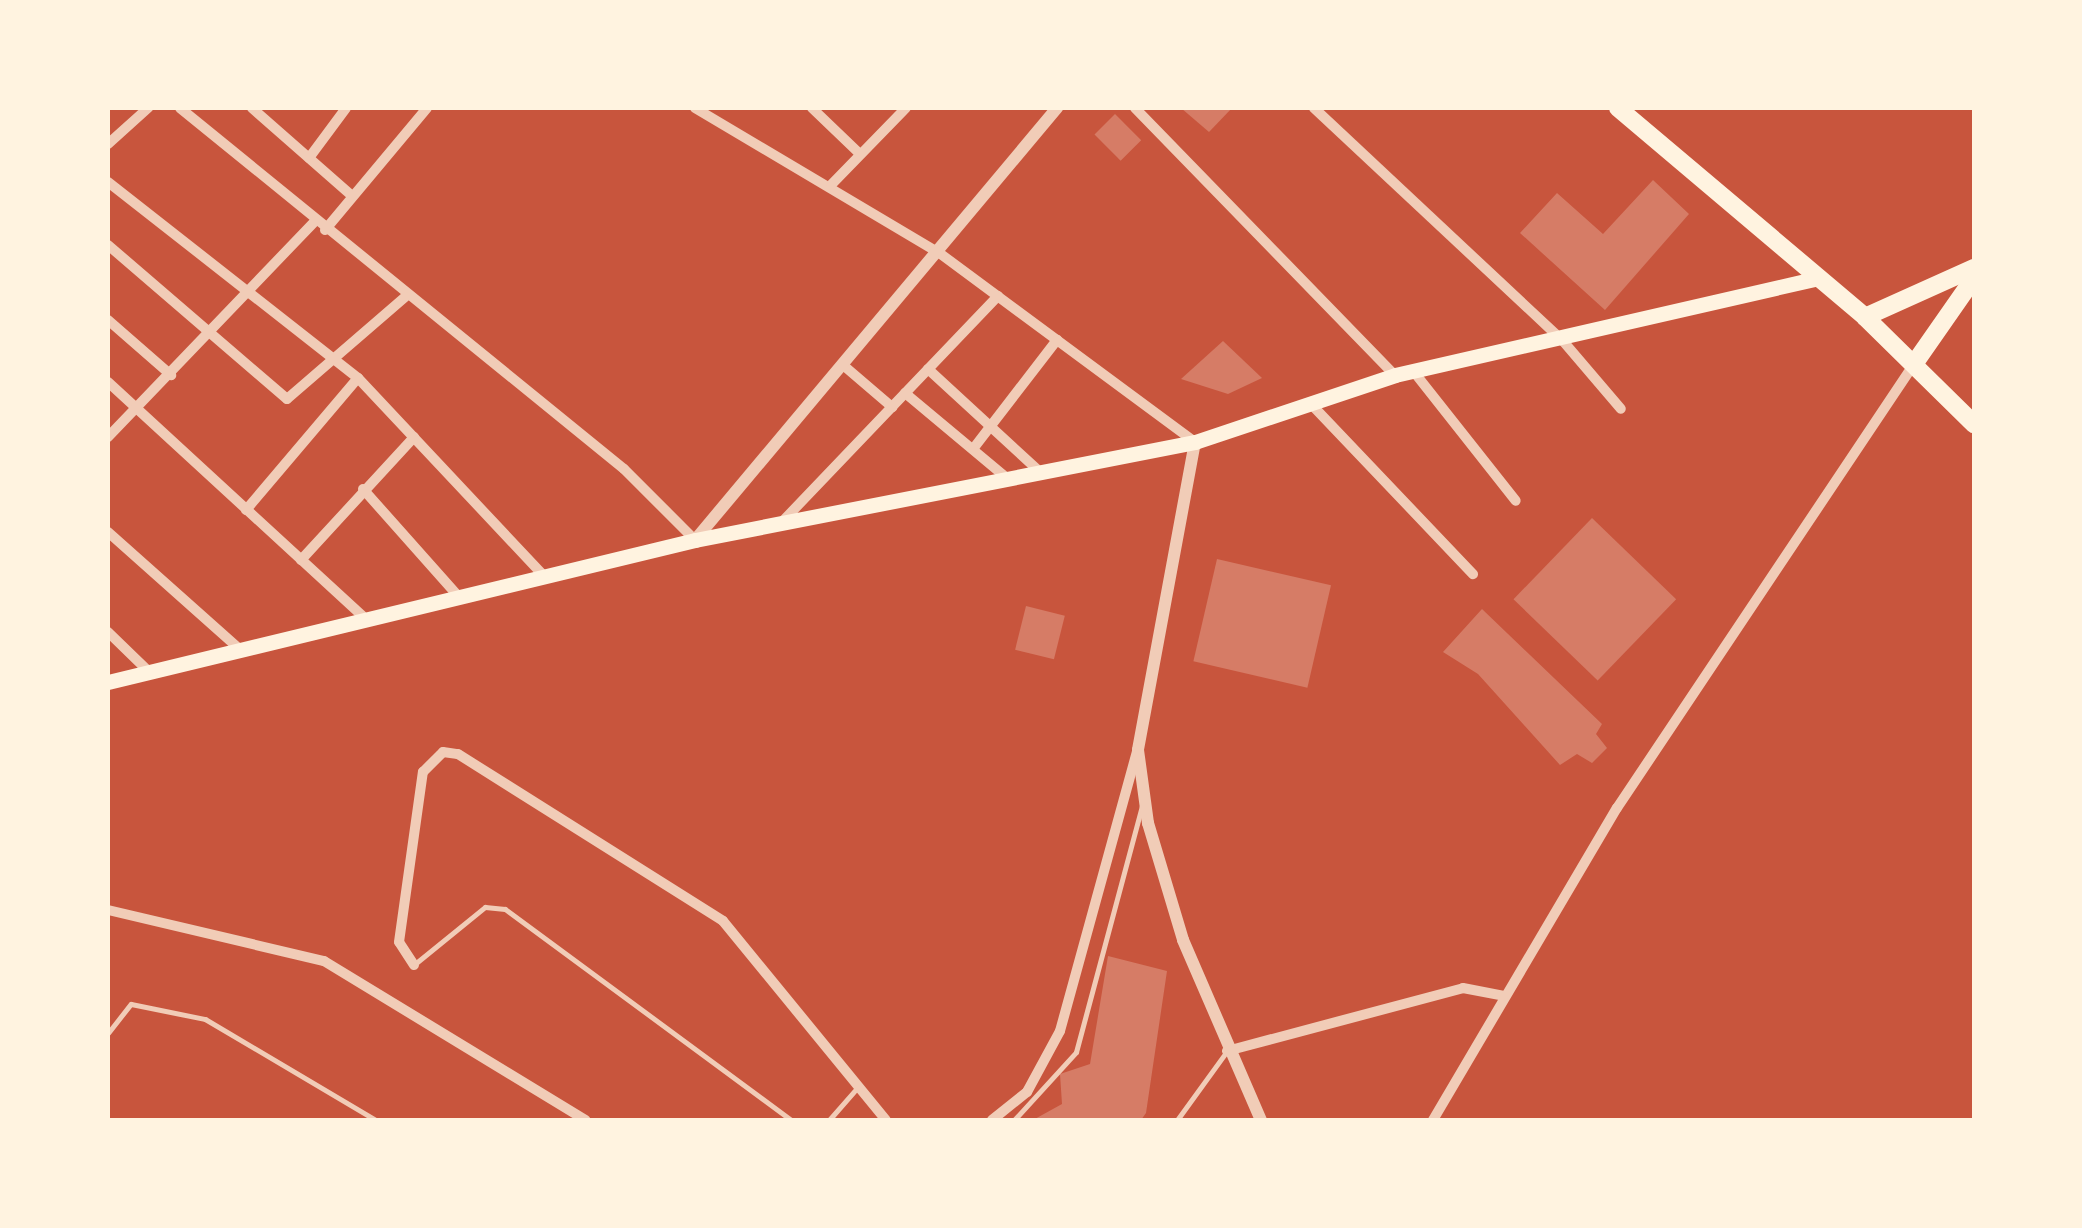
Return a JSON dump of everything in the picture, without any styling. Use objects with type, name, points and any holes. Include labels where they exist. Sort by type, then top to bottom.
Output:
[{"type":"main road","points":[[1618,108],[1865,317],[1974,424]]},
{"type":"main road","points":[[1865,317],[1974,268]]},
{"type":"main road","points":[[108,682],[146,668],[696,540],[1195,442],[1396,375],[1563,341],[1819,278]]},
{"type":"main road","points":[[1914,364],[1974,278]]},
{"type":"street","points":[[108,144],[148,108]]},
{"type":"street","points":[[180,108],[406,297],[624,469],[696,540],[1057,108]]},
{"type":"street","points":[[252,108],[352,196]]},
{"type":"street","points":[[309,158],[346,108]]},
{"type":"street","points":[[326,230],[427,108]]},
{"type":"street","points":[[695,108],[831,185],[938,252],[1195,442],[1138,750],[1060,1030],[1027,1092],[992,1120]]},
{"type":"street","points":[[812,108],[859,153]]},
{"type":"street","points":[[831,185],[906,108]]},
{"type":"street","points":[[1134,108],[1396,375]]},
{"type":"street","points":[[1314,108],[1563,341],[1621,409]]},
{"type":"street","points":[[108,182],[248,296],[358,378],[544,576]]},
{"type":"street","points":[[108,437],[212,337],[315,221]]},
{"type":"street","points":[[108,244],[287,398],[406,297]]},
{"type":"street","points":[[780,524],[998,296]]},
{"type":"street","points":[[108,320],[171,375]]},
{"type":"street","points":[[973,449],[1057,340]]},
{"type":"street","points":[[1433,1120],[1616,808],[1914,364]]},
{"type":"street","points":[[843,366],[892,407]]},
{"type":"street","points":[[928,370],[1041,472]]},
{"type":"street","points":[[1414,372],[1516,501]]},
{"type":"street","points":[[246,510],[358,378]]},
{"type":"street","points":[[108,382],[364,618]]},
{"type":"street","points":[[906,393],[1008,479]]},
{"type":"street","points":[[1310,404],[1473,574]]},
{"type":"street","points":[[302,560],[414,437]]},
{"type":"street","points":[[363,489],[458,596]]},
{"type":"street","points":[[108,532],[237,648]]},
{"type":"street","points":[[108,632],[146,668]]},
{"type":"street","points":[[1138,750],[1144,796],[1183,940],[1227,1051],[1261,1120]]},
{"type":"street","points":[[414,965],[399,942],[423,772],[443,752],[458,754],[723,921],[886,1120]]},
{"type":"street","points":[[108,910],[324,961],[586,1120]]},
{"type":"street","points":[[1227,1051],[1463,988],[1505,996]]},
{"type":"lane","points":[[1014,1120],[1076,1052],[1144,796]]},
{"type":"lane","points":[[414,965],[485,907],[505,909],[791,1120]]},
{"type":"lane","points":[[108,1033],[132,1004],[205,1018],[376,1120]]},
{"type":"lane","points":[[1177,1120],[1227,1051]]},
{"type":"lane","points":[[829,1120],[857,1088]]},
{"type":"building","points":[[1181,108],[1232,108],[1209,132]]},
{"type":"building","points":[[1115,114],[1141,140],[1121,161],[1094,135]]},
{"type":"building","points":[[1653,180],[1689,214],[1605,310],[1520,233],[1557,193],[1603,234]]},
{"type":"building","points":[[1223,341],[1262,378],[1228,394],[1181,379]]},
{"type":"building","points":[[1592,518],[1676,599],[1598,681],[1514,599]]},
{"type":"building","points":[[1217,559],[1331,585],[1307,688],[1193,661]]},
{"type":"building","points":[[1026,606],[1065,616],[1054,659],[1015,650]]},
{"type":"building","points":[[1482,609],[1602,724],[1596,734],[1607,748],[1592,763],[1577,754],[1560,765],[1478,674],[1443,652]]},
{"type":"building","points":[[1108,956],[1167,971],[1146,1113],[1141,1120],[1033,1120],[1062,1104],[1060,1074],[1090,1064]]}]
